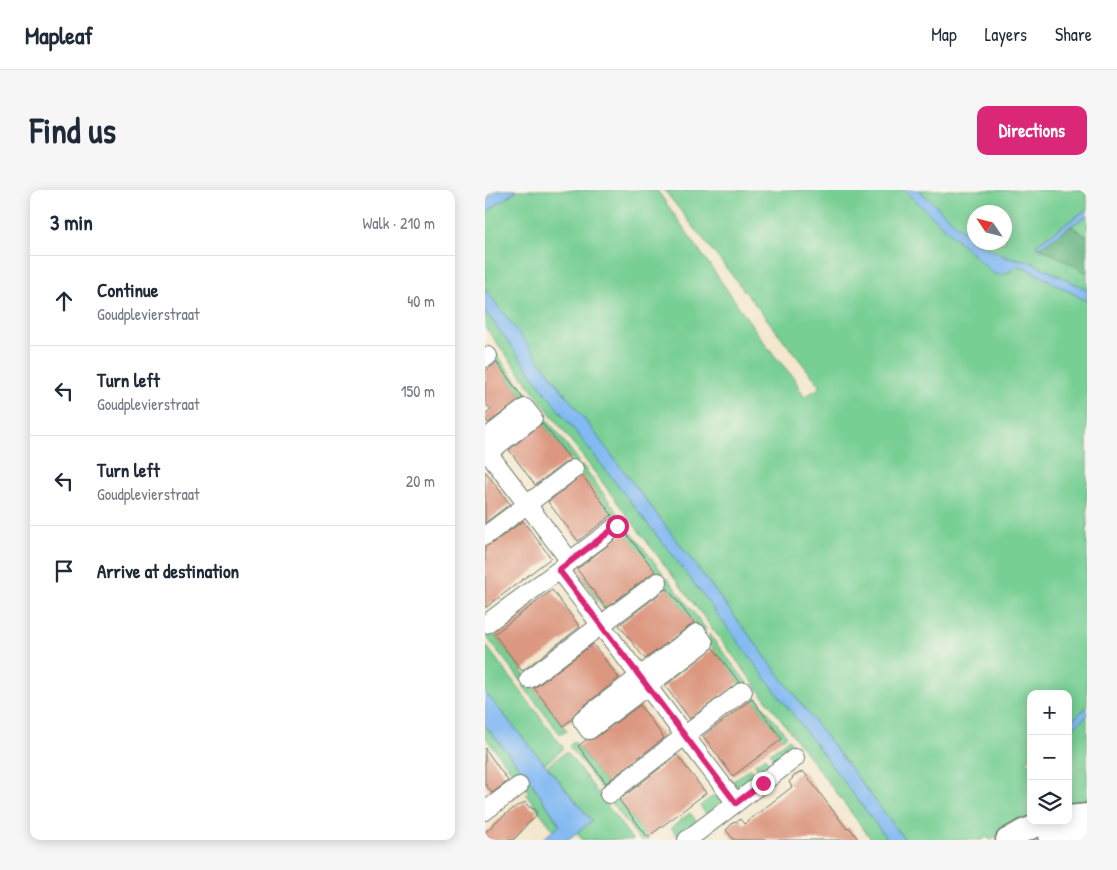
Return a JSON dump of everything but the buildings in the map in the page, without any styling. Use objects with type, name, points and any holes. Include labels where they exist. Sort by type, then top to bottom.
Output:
[{"type":"main road","points":[[1072,816],[1087,814]]},
{"type":"main road","points":[[1007,840],[1039,825]]},
{"type":"main road","points":[[1050,840],[1087,831]]},
{"type":"street","points":[[486,449],[527,504],[602,626],[736,803]]},
{"type":"street","points":[[485,536],[574,469]]},
{"type":"street","points":[[486,624],[617,526]]},
{"type":"street","points":[[529,679],[659,582]]},
{"type":"street","points":[[609,794],[743,692]]},
{"type":"street","points":[[687,840],[709,833],[736,803],[795,758]]},
{"type":"street","points":[[485,811],[519,786]]},
{"type":"green space","points":[[517,190],[657,190],[768,348],[794,378],[804,397],[821,387],[664,190],[904,190],[994,274],[1008,273],[1014,268],[1022,266],[1087,301],[1087,707],[1072,720],[1072,690],[1027,690],[1027,823],[991,840],[986,837],[982,840],[905,840],[485,289],[485,213]]},
{"type":"green space","points":[[919,190],[1087,190],[1087,209],[1037,244],[1037,246],[1087,273],[1087,290],[1029,261],[1008,258],[991,250],[1012,250],[1012,205],[967,205],[967,235]]},
{"type":"green space","points":[[1087,215],[1087,237],[1071,226]]},
{"type":"green space","points":[[1071,226],[1087,237],[1087,273],[1040,247]]},
{"type":"green space","points":[[485,311],[888,840],[871,839],[485,327]]},
{"type":"green space","points":[[496,354],[536,405],[532,409],[492,357]]},
{"type":"green space","points":[[540,410],[579,461],[575,465],[534,412]]},
{"type":"green space","points":[[583,466],[620,516],[616,521],[577,469]]},
{"type":"green space","points":[[624,523],[663,573],[660,578],[620,526]]},
{"type":"green space","points":[[576,568],[606,608],[605,610],[574,569]]},
{"type":"green space","points":[[668,579],[706,629],[702,634],[662,581]]},
{"type":"green space","points":[[488,627],[527,678],[522,682],[485,635],[485,629]]},
{"type":"green space","points":[[709,634],[748,684],[744,689],[709,643]]},
{"type":"green space","points":[[485,644],[563,747],[545,764],[485,692]]},
{"type":"green space","points":[[529,681],[567,731],[560,734],[523,686]]},
{"type":"green space","points":[[751,691],[787,736],[782,739],[748,693]]},
{"type":"green space","points":[[1087,716],[1087,811],[1072,813],[1072,735],[1072,729]]},
{"type":"green space","points":[[485,725],[527,777],[520,783],[485,737]]},
{"type":"green space","points":[[789,739],[795,747],[776,761],[770,753]]},
{"type":"green space","points":[[574,741],[611,790],[604,792],[569,746]]},
{"type":"green space","points":[[566,752],[633,840],[582,840],[577,832],[592,821],[547,766]]},
{"type":"green space","points":[[765,757],[771,765],[761,773],[755,764]]},
{"type":"green space","points":[[750,768],[756,777],[742,787],[736,787],[732,782]]},
{"type":"green space","points":[[529,779],[560,826],[554,831],[526,794],[529,792],[523,784]]},
{"type":"green space","points":[[613,792],[649,840],[640,840],[608,798]]},
{"type":"green space","points":[[718,792],[721,802],[707,815],[700,806]]},
{"type":"green space","points":[[690,813],[697,822],[678,836],[671,828]]},
{"type":"water","points":[[497,190],[517,190],[485,213],[485,199]]},
{"type":"water","points":[[904,190],[919,190],[967,235],[967,249]]},
{"type":"water","points":[[1087,209],[1087,215],[1040,247],[1037,246],[1037,244]]},
{"type":"water","points":[[968,250],[992,250],[1008,258],[1029,261],[1087,290],[1087,301],[1022,266],[1002,275],[994,274]]},
{"type":"water","points":[[485,289],[905,840],[888,840],[677,561],[551,400],[485,311]]},
{"type":"water","points":[[485,692],[592,821],[567,840],[541,840],[560,825],[529,779],[485,725]]},
{"type":"water","points":[[1087,707],[1087,716],[1072,729],[1072,720]]},
{"type":"route","points":[[617,526],[559,570],[736,803],[763,783]]}]
